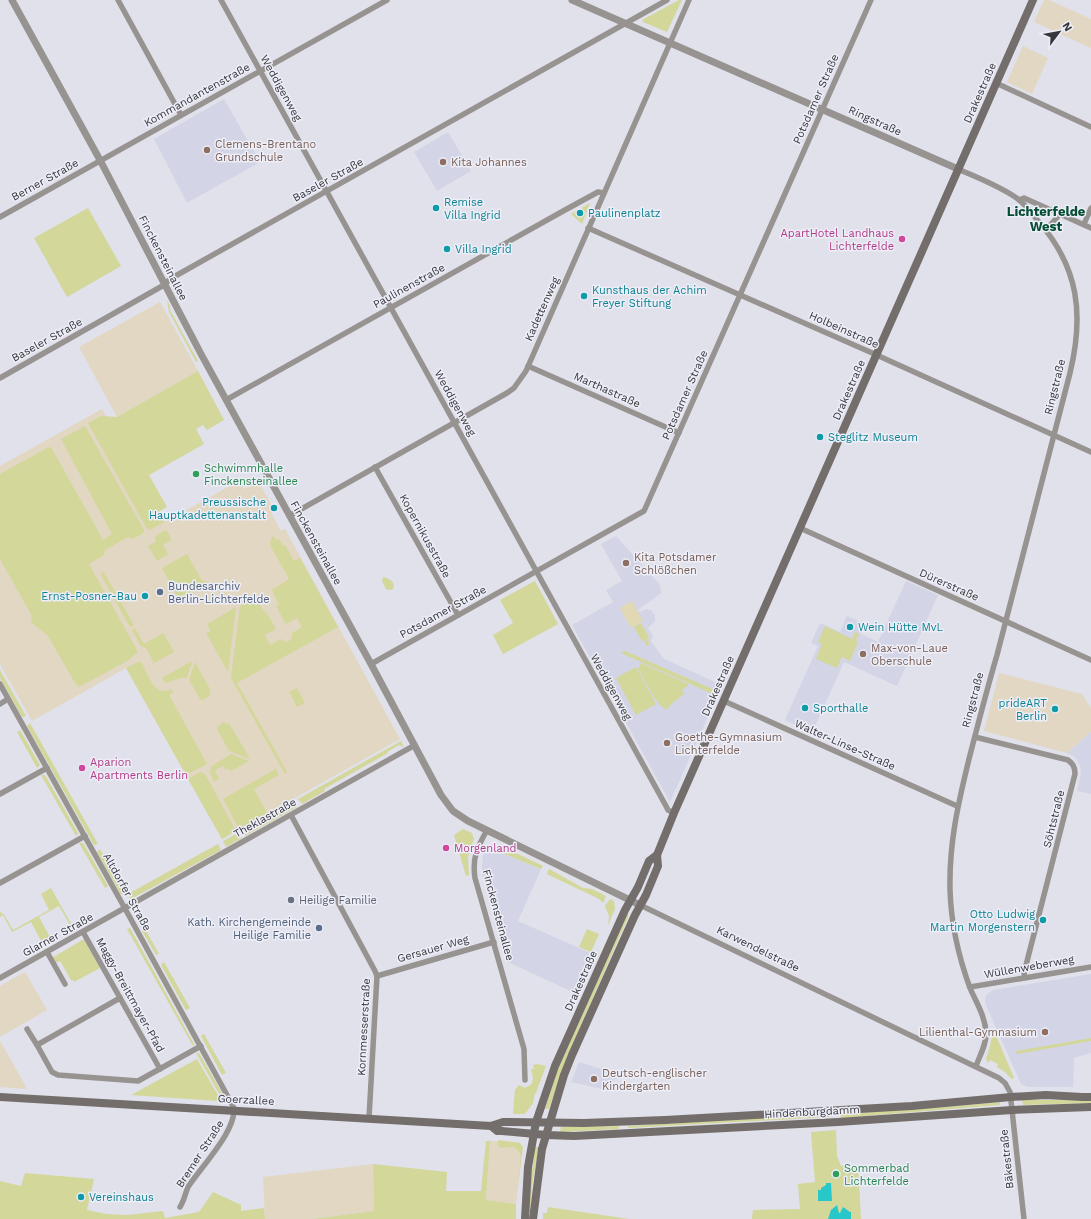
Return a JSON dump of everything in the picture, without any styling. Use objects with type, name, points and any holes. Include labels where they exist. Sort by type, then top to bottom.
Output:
[{"type":"main road","name":"Drakestraße","points":[[534,1216],[542,1149],[564,1074],[572,1054],[635,915],[646,895],[658,866],[657,855],[674,813],[1033,0]]},
{"type":"main road","name":"Drakestraße","points":[[525,1216],[528,1167],[536,1122],[555,1066],[630,900],[649,861],[657,855]]},
{"type":"main road","name":"Hindenburgdamm","points":[[536,1122],[549,1123],[664,1120],[912,1106],[1046,1095],[1091,1096]]},
{"type":"main road","name":"Goerzallee","points":[[0,1097],[491,1126],[503,1122],[536,1122]]},
{"type":"main road","name":"Hindenburgdamm","points":[[534,1134],[574,1136],[1012,1110],[1091,1107]]},
{"type":"main road","name":"Goerzallee","points":[[491,1126],[497,1131],[534,1134]]},
{"type":"street","name":"Finckensteinallee","points":[[12,0],[100,160],[164,286],[441,795],[453,811],[468,821],[487,830],[475,854],[475,878],[524,1049],[525,1080]]},
{"type":"street","points":[[118,0],[182,115]]},
{"type":"street","name":"Weddigenweg","points":[[221,0],[668,810],[674,813]]},
{"type":"street","name":"Kommandantenstraße","points":[[100,160],[387,0]]},
{"type":"street","name":"Ringstraße","points":[[572,0],[958,169],[1009,193],[1019,200],[1046,230],[1060,250],[1069,272],[1077,312],[1077,335],[1075,349],[957,806],[952,839],[950,890],[954,928],[961,958],[970,987],[982,1014],[986,1032],[985,1042],[976,1066]]},
{"type":"street","name":"Baseler Straße","points":[[0,378],[164,286],[170,279],[626,23],[660,2],[667,0]]},
{"type":"street","name":"Kadettenweg","points":[[289,516],[507,393],[514,388],[521,379],[689,0]]},
{"type":"street","name":"Potsdamer Straße","points":[[371,664],[642,513],[871,0]]},
{"type":"street","points":[[996,83],[1091,127]]},
{"type":"street","name":"Berner Straße","points":[[0,217],[100,160]]},
{"type":"street","name":"Paulinenstraße","points":[[226,400],[598,192],[604,193]]},
{"type":"street","points":[[1019,200],[1024,198],[1091,228]]},
{"type":"street","points":[[1084,224],[1091,208]]},
{"type":"street","points":[[1046,230],[1060,214]]},
{"type":"street","name":"Holbeinstraße","points":[[588,228],[877,355],[1091,452]]},
{"type":"street","name":"Marthastraße","points":[[528,366],[679,433]]},
{"type":"street","name":"Kopernikusstraße","points":[[375,467],[458,615]]},
{"type":"street","name":"Dürerstraße","points":[[800,528],[1091,660]]},
{"type":"street","name":"Altdorfer Straße","points":[[0,684],[201,1046],[235,1111]]},
{"type":"street","points":[[0,704],[8,699]]},
{"type":"street","name":"Walter-Linse-Straße","points":[[724,701],[957,806]]},
{"type":"street","name":"Söhtstraße","points":[[975,736],[1068,760],[1075,768],[1075,774],[1024,973],[1025,977]]},
{"type":"street","name":"Theklastraße","points":[[125,908],[415,745]]},
{"type":"street","points":[[0,794],[47,768]]},
{"type":"street","name":"Kornmesserstraße","points":[[291,815],[377,976],[369,1118]]},
{"type":"street","name":"Karwendelstraße","points":[[487,830],[976,1066],[999,1078],[1005,1083],[1011,1097]]},
{"type":"street","points":[[0,883],[85,836]]},
{"type":"street","name":"Glarner Straße","points":[[0,978],[125,908]]},
{"type":"street","name":"Maggy-Breittmayer-Pfad","points":[[83,932],[160,1069]]},
{"type":"street","name":"Gersauer Weg","points":[[377,976],[494,942]]},
{"type":"street","points":[[47,952],[65,984]]},
{"type":"street","name":"Wüllenweberweg","points":[[970,987],[1091,967]]},
{"type":"street","points":[[37,1045],[120,998]]},
{"type":"street","points":[[27,1029],[52,1072],[58,1075],[138,1081],[201,1046]]},
{"type":"street","name":"Bäkestraße","points":[[1011,1097],[1024,1219]]},
{"type":"street","name":"Bremer Straße","points":[[180,1207],[189,1186],[214,1152],[232,1123],[235,1111]]},
{"type":"shaded area","points":[[1044,0],[1049,0],[1091,19],[1091,48],[1034,22]]},
{"type":"shaded area","points":[[1023,46],[1048,58],[1032,94],[1007,82]]},
{"type":"shaded area","name":"Clemens-Brentano Grundschule","points":[[224,99],[260,162],[187,203],[154,139]]},
{"type":"shaded area","name":"Kita Johannes","points":[[448,132],[471,171],[437,191],[414,152]]},
{"type":"shaded area","points":[[160,302],[198,371],[117,417],[79,347]]},
{"type":"shaded area","name":"Bundesarchiv Berlin-Lichterfelde","points":[[102,409],[165,522],[239,481],[244,489],[258,481],[275,511],[271,513],[281,531],[285,529],[400,739],[222,839],[126,668],[32,721],[0,664],[0,466]]},
{"type":"shaded area","name":"Goethe-Gymnasium Lichterfelde","points":[[616,536],[660,585],[661,593],[638,610],[640,612],[646,609],[651,610],[655,615],[655,621],[648,628],[653,636],[651,641],[664,659],[722,685],[670,802],[572,625],[613,602],[606,590],[622,581],[601,544]]},
{"type":"shaded area","name":"Max-von-Laue Oberschule","points":[[906,581],[938,595],[897,686],[844,662],[812,733],[785,720],[818,646],[811,643],[820,623],[840,632],[847,616],[866,624],[861,634],[878,642]]},
{"type":"shaded area","points":[[999,673],[1082,694],[1091,708],[1091,732],[1067,753],[984,731]]},
{"type":"shaded area","points":[[1091,732],[1091,794],[1077,791],[1081,773],[1080,766],[1075,757],[1067,753]]},
{"type":"shaded area","points":[[490,848],[541,869],[518,921],[595,955],[577,994],[508,962],[496,920],[497,919],[494,915],[482,874],[483,855],[485,850]]},
{"type":"shaded area","points":[[25,972],[47,1010],[0,1037],[0,986]]},
{"type":"shaded area","name":"Lilienthal-Gymnasium","points":[[1091,974],[1091,1053],[1074,1058],[1073,1087],[1028,1087],[1021,1084],[985,1003],[987,994],[993,990]]},
{"type":"shaded area","points":[[0,1041],[15,1067],[27,1089],[0,1087]]},
{"type":"shaded area","name":"Deutsch-englischer Kindergarten","points":[[579,1062],[621,1075],[602,1089],[571,1082]]},
{"type":"shaded area","points":[[490,1141],[520,1143],[523,1147],[516,1204],[486,1200]]},
{"type":"shaded area","points":[[373,1164],[374,1211],[312,1219],[265,1219],[263,1177]]},
{"type":"green space","points":[[679,0],[682,0],[667,32],[643,22],[642,20]]},
{"type":"green space","points":[[590,203],[582,224],[571,214]]},
{"type":"green space","points":[[88,208],[121,266],[67,297],[34,238]]},
{"type":"green space","points":[[167,300],[170,310],[198,361],[196,362],[169,312]]},
{"type":"green space","points":[[198,371],[224,420],[207,430],[203,425],[196,429],[204,444],[149,475],[167,507],[160,511],[164,522],[150,530],[147,529],[88,423],[101,416],[117,417]]},
{"type":"green space","points":[[85,426],[144,530],[143,533],[133,539],[128,537],[105,550],[104,555],[89,564],[138,652],[127,661],[79,687],[75,683],[48,636],[31,622],[32,616],[0,559],[0,474],[50,447],[103,540],[112,534],[61,439]]},
{"type":"green space","points":[[166,530],[171,538],[170,541],[163,545],[168,554],[157,561],[148,546],[156,542],[155,536]]},
{"type":"green space","points":[[274,536],[276,541],[279,539],[283,546],[285,545],[294,561],[300,558],[338,627],[237,683],[287,772],[285,774],[231,678],[240,606],[256,597],[276,629],[265,635],[270,645],[281,639],[285,642],[289,641],[292,638],[292,633],[302,627],[297,618],[286,624],[276,606],[279,604],[272,590],[289,579],[270,545],[271,538]]},
{"type":"green space","points":[[187,554],[202,581],[206,581],[208,585],[198,591],[189,593],[186,598],[179,600],[162,568]]},
{"type":"green space","points":[[103,571],[134,625],[130,627],[102,577],[101,574]]},
{"type":"green space","points":[[383,577],[392,582],[394,585],[393,589],[386,589],[382,581]]},
{"type":"green space","points":[[535,581],[558,624],[503,654],[493,635],[513,623],[500,600]]},
{"type":"green space","points":[[236,607],[228,672],[206,633],[211,631],[207,624]]},
{"type":"green space","points":[[641,623],[649,637],[647,638],[650,644],[647,646],[644,640],[642,641],[634,627]]},
{"type":"green space","points":[[825,626],[852,639],[855,632],[859,634],[856,640],[858,642],[850,661],[842,657],[837,668],[816,659],[822,644],[818,642]]},
{"type":"green space","points":[[135,628],[144,644],[163,633],[174,652],[154,663],[146,648],[141,646],[132,630]]},
{"type":"green space","points":[[625,651],[717,691],[715,695],[621,653]]},
{"type":"green space","points":[[192,661],[187,678],[181,678],[165,683],[162,678]]},
{"type":"green space","points":[[138,662],[142,663],[157,689],[160,691],[167,691],[171,689],[173,692],[169,695],[207,764],[186,775],[126,668]]},
{"type":"green space","points":[[195,662],[211,691],[209,694],[210,696],[203,700],[200,699],[189,680]]},
{"type":"green space","points":[[641,663],[688,684],[688,686],[682,690],[684,694],[670,705],[668,709],[662,707],[655,699],[638,669]]},
{"type":"green space","points":[[636,667],[656,704],[636,715],[616,678]]},
{"type":"green space","points":[[0,670],[26,716],[22,717],[0,678]]},
{"type":"green space","points":[[297,688],[305,703],[297,707],[289,692]]},
{"type":"green space","points":[[224,722],[226,724],[229,723],[250,759],[229,751],[217,729],[218,726]]},
{"type":"green space","points":[[30,723],[98,844],[94,845],[27,726]]},
{"type":"green space","points":[[20,730],[40,765],[37,768],[17,732]]},
{"type":"green space","points":[[401,741],[404,747],[399,745],[387,752],[388,753],[324,789],[325,791],[302,804],[298,799]]},
{"type":"green space","points":[[231,754],[249,761],[231,771],[228,768],[226,770],[223,766],[215,770],[219,779],[214,782],[210,772],[212,766]]},
{"type":"green space","points":[[276,769],[279,775],[254,789],[267,813],[239,829],[223,799]]},
{"type":"green space","points":[[200,772],[205,774],[236,831],[222,839],[188,779]]},
{"type":"green space","points":[[41,775],[45,775],[78,833],[76,836]]},
{"type":"green space","points":[[294,801],[297,807],[245,836],[242,831]]},
{"type":"green space","points":[[463,829],[472,833],[474,839],[468,857],[469,875],[466,876],[454,835]]},
{"type":"green space","points":[[238,833],[242,838],[226,847],[223,841]]},
{"type":"green space","points":[[79,843],[83,843],[108,886],[105,888]]},
{"type":"green space","points":[[218,844],[221,850],[131,899],[128,894]]},
{"type":"green space","points":[[501,846],[543,866],[541,869],[490,848]]},
{"type":"green space","points":[[100,849],[124,892],[121,895],[97,852]]},
{"type":"green space","points":[[549,869],[583,888],[592,889],[606,896],[603,903],[599,899],[547,874]]},
{"type":"green space","points":[[51,888],[74,929],[73,930],[59,906],[39,917],[52,941],[44,946],[31,922],[12,932],[3,915],[0,917],[0,911],[2,914],[3,913],[13,930],[49,910],[41,894]]},
{"type":"green space","points":[[610,899],[614,901],[615,909],[608,925],[609,916],[605,906]]},
{"type":"green space","points":[[627,914],[629,915],[566,1060],[549,1109],[545,1109],[558,1069]]},
{"type":"green space","points":[[130,928],[194,1044],[193,1046],[127,929]]},
{"type":"green space","points":[[145,929],[159,954],[156,955],[142,931]]},
{"type":"green space","points":[[587,929],[599,934],[591,952],[579,947]]},
{"type":"green space","points":[[84,939],[100,968],[74,982],[71,980],[60,961],[55,963],[52,958]]},
{"type":"green space","points":[[164,962],[190,1008],[186,1010],[161,965]]},
{"type":"green space","points":[[993,1030],[1014,1078],[1012,1079],[997,1067],[998,1064],[990,1060],[988,1063],[986,1059]]},
{"type":"green space","points":[[204,1034],[226,1073],[222,1075],[201,1036]]},
{"type":"green space","points":[[1091,1038],[1091,1041],[1017,1054],[1016,1051]]},
{"type":"green space","points":[[196,1053],[199,1053],[224,1096],[221,1097]]},
{"type":"green space","points":[[197,1059],[220,1099],[217,1101],[131,1095]]},
{"type":"green space","points":[[537,1064],[546,1066],[535,1093],[533,1103],[525,1114],[513,1114],[515,1090],[519,1085],[525,1088],[532,1084],[533,1078],[531,1069],[534,1069],[533,1065]]},
{"type":"green space","points":[[1022,1100],[1091,1100],[1091,1103],[1023,1105]]},
{"type":"green space","points":[[1000,1102],[1000,1105],[841,1118],[840,1114],[969,1105]]},
{"type":"green space","points":[[829,1114],[829,1117],[628,1128],[628,1126]]},
{"type":"green space","points":[[619,1126],[619,1129],[560,1132],[561,1127]]},
{"type":"green space","name":"Sommerbad Lichterfelde","points":[[836,1130],[837,1156],[841,1166],[858,1165],[861,1219],[752,1219],[753,1210],[800,1209],[798,1184],[815,1182],[811,1132]]},
{"type":"green space","points":[[498,1140],[520,1143],[523,1147],[517,1191],[521,1156],[518,1150],[514,1147],[501,1148],[498,1145]]},
{"type":"green space","points":[[486,1141],[490,1141],[486,1200],[516,1204],[516,1219],[312,1219],[374,1211],[373,1164],[447,1172],[446,1191],[481,1191]]},
{"type":"green space","points":[[535,1147],[539,1147],[533,1180],[530,1212],[528,1212],[531,1178]]},
{"type":"green space","points":[[25,1173],[94,1179],[87,1210],[106,1214],[127,1215],[163,1211],[165,1218],[199,1212],[213,1192],[241,1205],[241,1211],[264,1208],[265,1219],[0,1219],[0,1181],[21,1186]]},
{"type":"green space","points":[[548,1207],[629,1219],[543,1219],[543,1213],[547,1213]]},
{"type":"sand","points":[[632,601],[643,621],[631,628],[620,608]]},
{"type":"water","points":[[826,1183],[831,1183],[832,1201],[818,1201],[818,1190],[821,1190]]},
{"type":"water","points":[[837,1205],[839,1213],[843,1207],[851,1212],[851,1219],[828,1219],[831,1210]]},
{"type":"place","name":"Clemens-Brentano Grundschule","points":[[207,150]]},
{"type":"place","name":"Kita Johannes","points":[[443,162]]},
{"type":"place","name":"Remise Villa Ingrid","points":[[436,208]]},
{"type":"place","name":"Paulinenplatz","points":[[580,213]]},
{"type":"place","name":"ApartHotel Landhaus Lichterfelde","points":[[902,239]]},
{"type":"place","name":"Villa Ingrid","points":[[447,249]]},
{"type":"place","name":"Kunsthaus der Achim Freyer Stiftung","points":[[584,296]]},
{"type":"place","name":"Steglitz Museum","points":[[820,437]]},
{"type":"place","name":"Schwimmhalle Finckensteinallee","points":[[196,474]]},
{"type":"place","name":"Preussische Hauptkadettenanstalt","points":[[274,508]]},
{"type":"place","name":"Kita Potsdamer Schlößchen","points":[[626,563]]},
{"type":"place","name":"Bundesarchiv Berlin-Lichterfelde","points":[[160,592]]},
{"type":"place","name":"Ernst-Posner-Bau","points":[[145,596]]},
{"type":"place","name":"Wein Hütte MvL","points":[[850,627]]},
{"type":"place","name":"Max-von-Laue Oberschule","points":[[863,654]]},
{"type":"place","name":"Sporthalle","points":[[805,708]]},
{"type":"place","name":"prideART Berlin","points":[[1055,709]]},
{"type":"place","name":"Goethe-Gymnasium Lichterfelde","points":[[667,743]]},
{"type":"place","name":"Aparion Apartments Berlin","points":[[82,768]]},
{"type":"place","name":"Morgenland","points":[[446,848]]},
{"type":"place","name":"Heilige Familie","points":[[291,900]]},
{"type":"place","name":"Otto Ludwig Martin Morgenstern","points":[[1043,920]]},
{"type":"place","name":"Kath. Kirchengemeinde Heilige Familie","points":[[319,928]]},
{"type":"place","name":"Lilienthal-Gymnasium","points":[[1045,1032]]},
{"type":"place","name":"Deutsch-englischer Kindergarten","points":[[594,1079]]},
{"type":"place","name":"Sommerbad Lichterfelde","points":[[836,1174]]},
{"type":"place","name":"Vereinshaus","points":[[81,1197]]},
{"type":"district","name":"Lichterfelde West","points":[[1046,218]]}]
